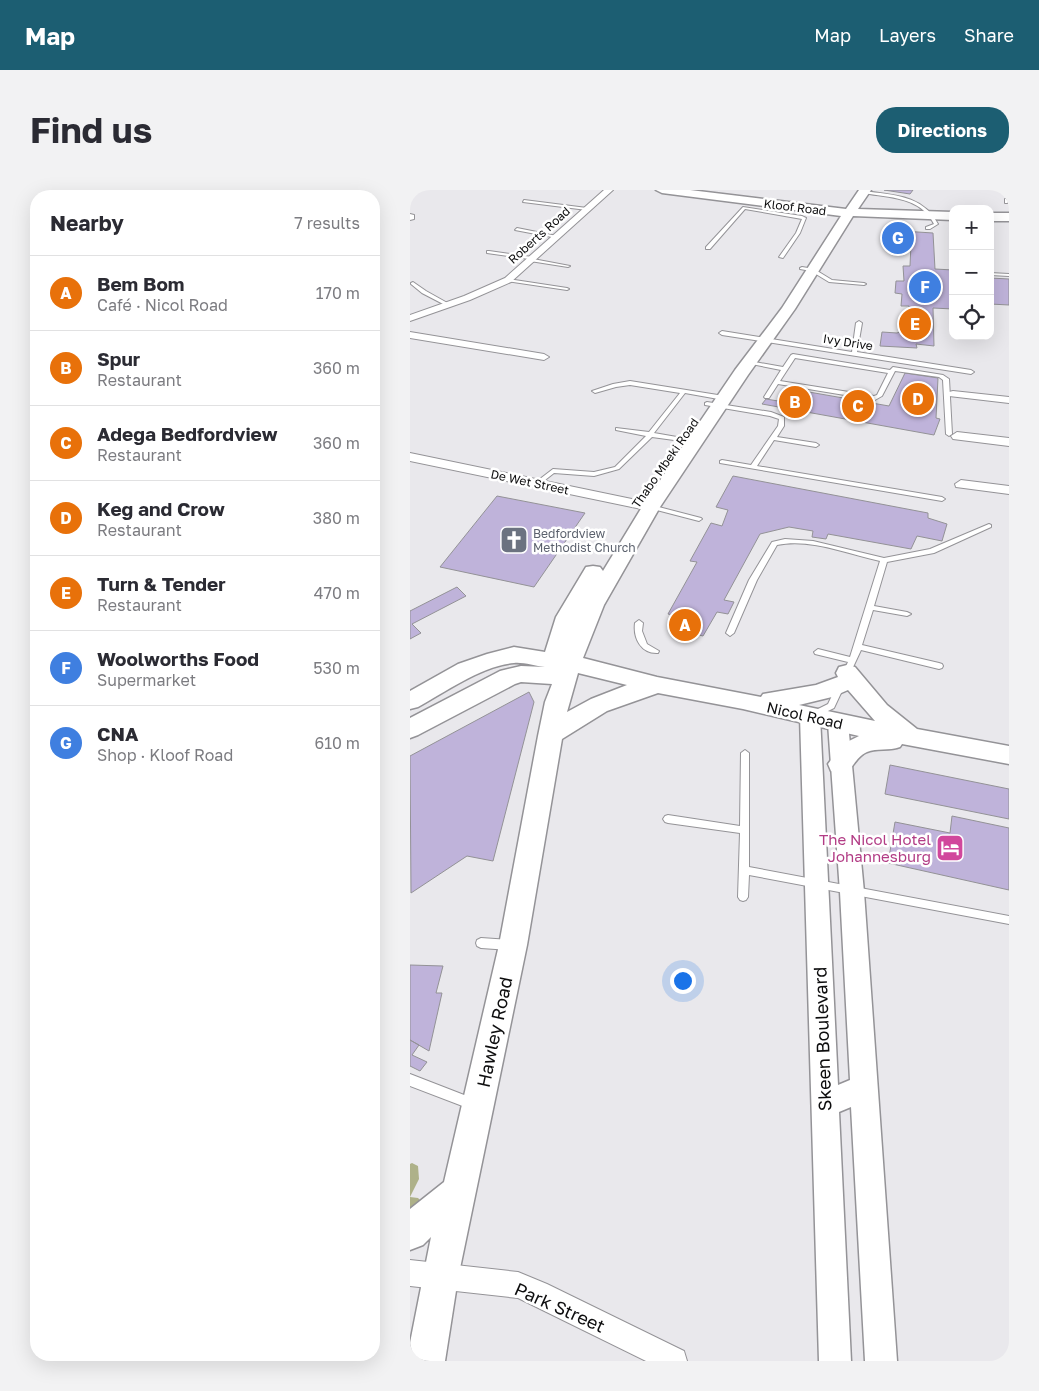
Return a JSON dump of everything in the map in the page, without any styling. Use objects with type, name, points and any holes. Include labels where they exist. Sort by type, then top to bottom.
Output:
[{"type":"main road","name":"Kloof Road","points":[[663,190],[750,204],[807,208],[854,200],[886,214],[949,216]]},
{"type":"main road","points":[[740,369],[854,200]]},
{"type":"main road","points":[[807,208],[835,228]]},
{"type":"main road","points":[[835,228],[858,219],[886,214]]},
{"type":"main road","points":[[994,217],[1009,217]]},
{"type":"main road","points":[[740,369],[761,338]]},
{"type":"main road","name":"Thabo Mbeki Road","points":[[559,675],[570,637],[575,602],[715,401],[740,369]]},
{"type":"main road","name":"Thabo Mbeki Road","points":[[643,505],[683,459],[687,441],[705,426],[715,401]]},
{"type":"main road","points":[[410,701],[466,670],[570,637]]},
{"type":"main road","points":[[514,655],[559,675]]},
{"type":"main road","name":"Nicol Road","points":[[559,675],[601,672],[657,686],[827,715],[917,737],[1009,754]]},
{"type":"main road","points":[[743,701],[804,697],[825,692],[847,672],[879,711],[917,737]]},
{"type":"main road","points":[[410,729],[508,678],[521,674],[559,675]]},
{"type":"main road","name":"Hawley Road","points":[[426,1361],[425,1275],[459,1192],[513,945],[559,675]]},
{"type":"main road","points":[[446,682],[464,700]]},
{"type":"main road","points":[[550,736],[580,713],[599,704],[630,692],[657,686]]},
{"type":"main road","points":[[840,764],[852,748],[860,743],[917,737]]},
{"type":"main road","points":[[410,1232],[459,1192]]},
{"type":"street","name":"Roberts Road","points":[[410,318],[449,305],[508,280],[609,190]]},
{"type":"street","points":[[410,336],[544,357]]},
{"type":"street","points":[[953,394],[1009,400]]},
{"type":"street","points":[[953,435],[1009,442]]},
{"type":"street","name":"De Wet Street","points":[[410,457],[643,505]]},
{"type":"street","points":[[961,484],[1009,490]]},
{"type":"street","points":[[827,715],[840,764],[852,892],[881,1361]]},
{"type":"street","name":"Skeen Boulevard","points":[[827,715],[817,886],[835,1361]]},
{"type":"street","points":[[824,1104],[864,1089]]},
{"type":"street","name":"Park Street","points":[[425,1275],[518,1285],[538,1293],[674,1361]]},
{"type":"lane","points":[[854,200],[894,194],[917,204],[933,215],[935,225],[928,228]]},
{"type":"lane","points":[[524,201],[587,209]]},
{"type":"lane","points":[[708,248],[750,204],[803,217],[798,232],[781,257]]},
{"type":"lane","points":[[517,229],[556,237]]},
{"type":"lane","points":[[489,252],[568,266]]},
{"type":"lane","points":[[807,269],[830,281],[864,284]]},
{"type":"lane","points":[[994,274],[1009,275]]},
{"type":"lane","points":[[508,280],[567,289]]},
{"type":"lane","points":[[414,283],[424,292],[449,305]]},
{"type":"lane","points":[[854,353],[859,323]]},
{"type":"lane","name":"Ivy Drive","points":[[722,333],[971,372]]},
{"type":"lane","points":[[856,366],[863,355]]},
{"type":"lane","points":[[767,397],[792,357],[796,356],[891,372]]},
{"type":"lane","points":[[776,382],[875,398],[879,396],[893,368],[945,378],[953,435]]},
{"type":"lane","points":[[740,369],[784,369]]},
{"type":"lane","points":[[595,391],[630,383],[684,392],[782,418],[781,426],[753,467]]},
{"type":"lane","points":[[538,483],[553,471],[594,474],[609,471],[623,464],[650,436],[684,392]]},
{"type":"lane","points":[[618,429],[687,441]]},
{"type":"lane","points":[[773,438],[816,445]]},
{"type":"lane","points":[[722,462],[942,500]]},
{"type":"lane","points":[[643,505],[699,519]]},
{"type":"lane","points":[[730,633],[753,580],[774,543],[782,540],[798,540],[884,560],[932,551],[989,526]]},
{"type":"lane","points":[[827,715],[858,647],[884,560]]},
{"type":"lane","points":[[870,607],[907,614]]},
{"type":"lane","points":[[639,623],[638,631],[644,646],[655,651]]},
{"type":"lane","points":[[858,647],[939,666]]},
{"type":"lane","points":[[818,652],[847,672]]},
{"type":"lane","points":[[743,897],[745,753]]},
{"type":"lane","points":[[668,819],[744,830]]},
{"type":"lane","points":[[744,870],[817,886],[1009,920]]},
{"type":"lane","points":[[481,943],[513,945]]},
{"type":"lane","points":[[410,1080],[478,1106]]},
{"type":"green space","points":[[412,1163],[418,1166],[419,1179],[410,1197],[410,1164]]},
{"type":"green space","points":[[410,1197],[418,1198],[423,1203],[410,1228]]},
{"type":"building","points":[[884,190],[913,190],[910,194]]},
{"type":"building","points":[[887,230],[933,233],[935,269],[949,270],[949,309],[933,308],[934,346],[916,344],[917,348],[880,346],[882,332],[897,333],[909,328],[909,306],[901,306],[902,294],[895,293],[896,281],[904,281],[903,266],[910,266],[911,244],[901,240],[888,239]]},
{"type":"building","points":[[994,278],[1009,279],[1009,305],[994,304]]},
{"type":"building","points":[[905,373],[938,378],[936,418],[940,419],[934,435],[762,404],[766,399],[778,401],[786,388],[889,406]]},
{"type":"building","points":[[733,476],[928,513],[928,518],[947,524],[942,541],[917,536],[911,549],[828,534],[826,539],[812,537],[813,531],[789,527],[760,534],[724,600],[734,602],[728,614],[717,612],[703,636],[674,629],[682,617],[668,614],[697,562],[690,561],[711,523],[722,526],[728,510],[716,507]]},
{"type":"building","name":"Bedfordview Methodist Church","points":[[497,496],[585,513],[534,587],[440,567]]},
{"type":"building","points":[[457,587],[466,596],[412,624],[421,633],[410,639],[410,611]]},
{"type":"building","points":[[529,692],[534,702],[493,861],[467,856],[411,893],[410,756]]},
{"type":"building","name":"The Nicol Hotel Johannesburg","points":[[890,765],[1009,789],[1009,819],[885,794]]},
{"type":"building","name":"The Nicol Hotel Johannesburg","points":[[952,816],[1009,828],[1009,890],[888,863],[895,822],[950,833]]},
{"type":"building","points":[[410,965],[443,966],[436,993],[442,993],[429,1051],[410,1040]]},
{"type":"building","points":[[410,1040],[419,1045],[412,1055],[427,1062],[420,1071],[410,1066]]},
{"type":"place","name":"CNA","points":[[898,238]]},
{"type":"place","name":"Woolworths Food","points":[[925,287]]},
{"type":"place","name":"Turn & Tender","points":[[915,324]]},
{"type":"place","name":"Keg and Crow","points":[[918,399]]},
{"type":"place","name":"Spur","points":[[795,402]]},
{"type":"place","name":"Adega Bedfordview","points":[[858,406]]},
{"type":"place","name":"Bedfordview Methodist Church","points":[[514,540]]},
{"type":"place","name":"Bem Bom","points":[[685,625]]},
{"type":"place","name":"The Nicol Hotel Johannesburg","points":[[950,848]]}]
